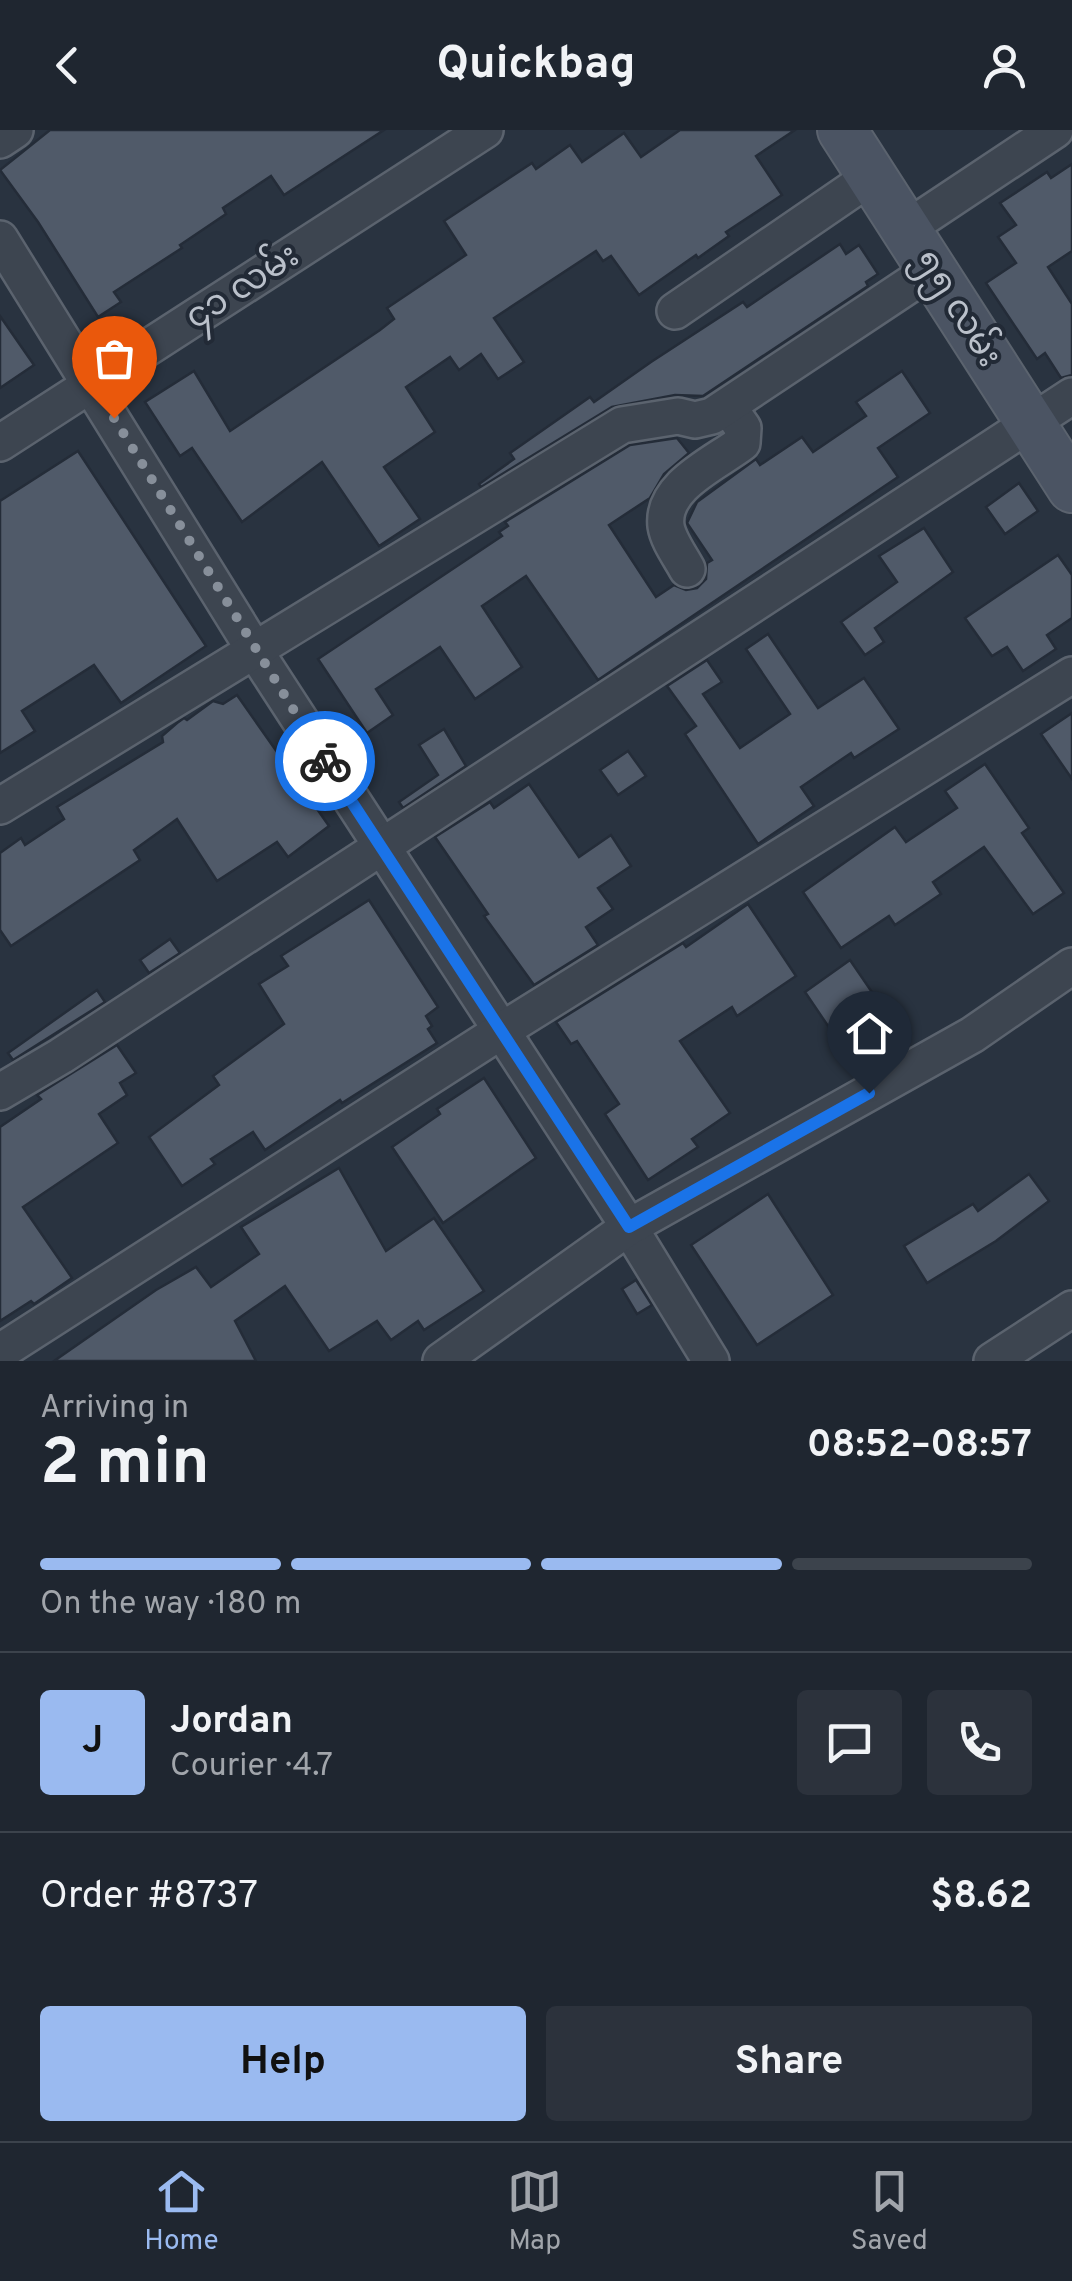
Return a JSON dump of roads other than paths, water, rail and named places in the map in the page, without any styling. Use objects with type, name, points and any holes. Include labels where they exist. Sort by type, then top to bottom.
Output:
[{"type":"main road","name":"၅၅ လမ်း","points":[[842,130],[1072,488]]},
{"type":"street","points":[[0,140],[15,130]]},
{"type":"street","name":"၄၁ လမ်း","points":[[0,442],[485,130]]},
{"type":"street","points":[[906,229],[1055,130]]},
{"type":"street","points":[[675,311],[872,176]]},
{"type":"street","points":[[0,239],[94,385],[255,651],[629,1227],[711,1361]]},
{"type":"street","points":[[0,806],[622,425],[678,416],[695,420],[728,408],[933,269]]},
{"type":"street","points":[[0,1092],[61,1056],[1072,396]]},
{"type":"street","points":[[687,568],[666,530],[666,516],[680,486],[742,443],[743,428],[728,408]]},
{"type":"street","points":[[0,1352],[501,1031],[1072,675]]},
{"type":"street","points":[[441,1361],[629,1227],[972,1035],[1072,966]]},
{"type":"street","points":[[992,1361],[1072,1309]]}]
